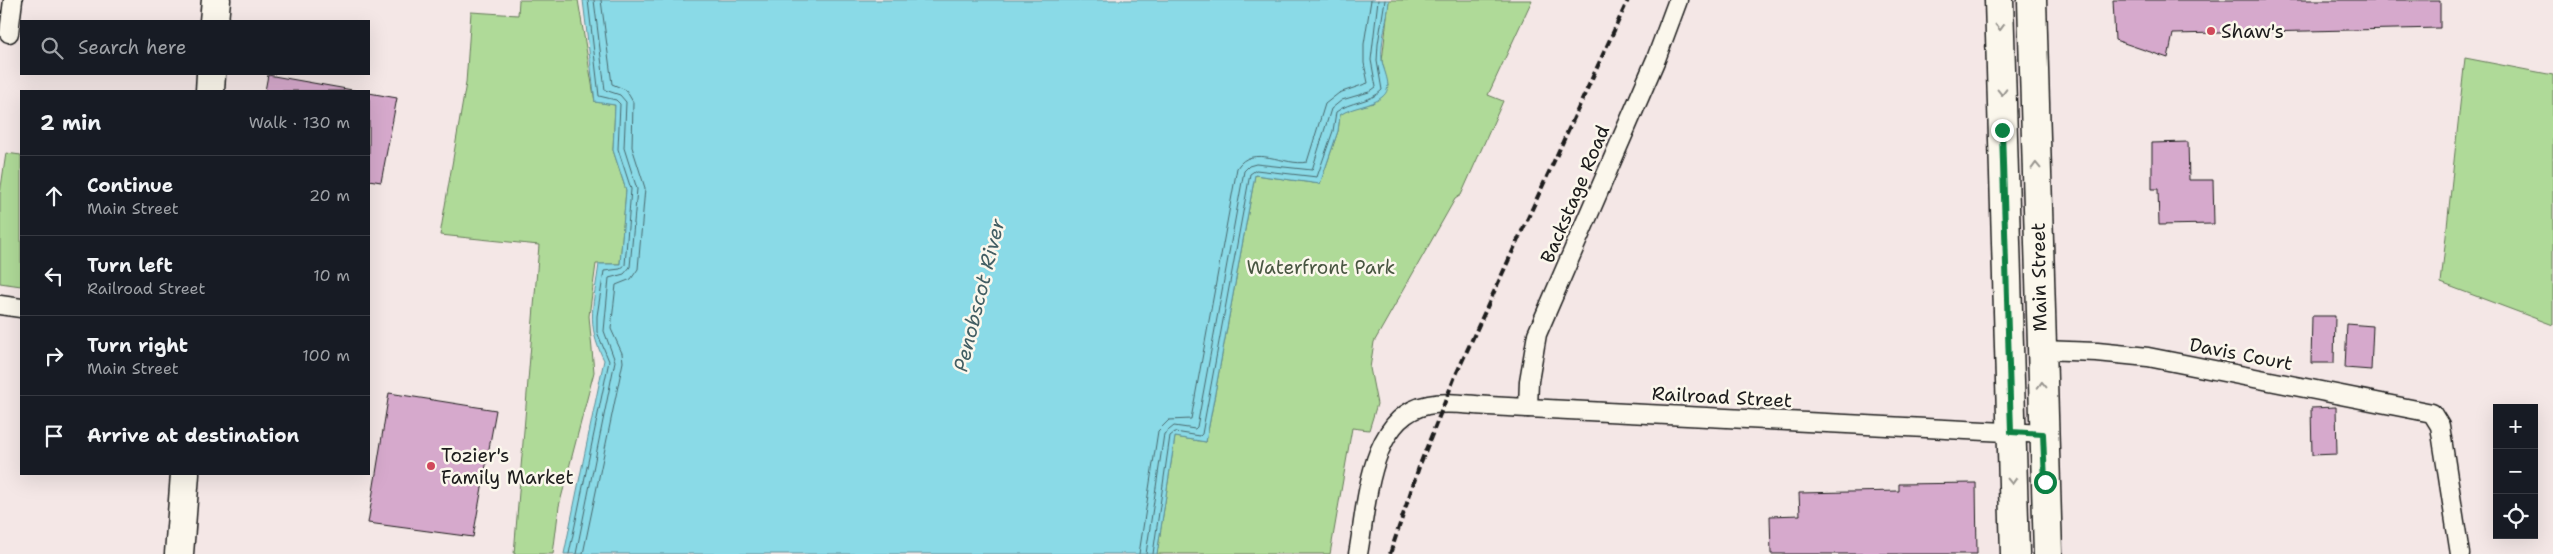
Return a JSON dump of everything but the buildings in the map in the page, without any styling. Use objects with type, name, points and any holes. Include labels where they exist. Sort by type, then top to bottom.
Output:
[{"type":"main road","points":[[214,20],[216,0]]},
{"type":"main road","name":"Main Street","points":[[1999,0],[2015,554]]},
{"type":"main road","name":"Main Street","points":[[2032,0],[2043,434],[2048,554]]},
{"type":"main road","points":[[210,90],[211,75]]},
{"type":"main road","points":[[179,554],[185,475]]},
{"type":"street","points":[[10,33],[13,0]]},
{"type":"street","name":"Backstage Road","points":[[1528,408],[1528,381],[1538,334],[1656,59],[1678,0]]},
{"type":"street","points":[[0,305],[20,308]]},
{"type":"street","name":"Davis Court","points":[[2041,350],[2097,352],[2148,358],[2432,414],[2440,426],[2460,554]]},
{"type":"street","name":"Railroad Street","points":[[1358,554],[1377,456],[1385,436],[1400,417],[1418,408],[1435,404],[2043,434]]},
{"type":"green space","points":[[519,0],[578,0],[595,102],[615,105],[613,150],[626,190],[620,264],[596,264],[589,316],[594,372],[559,506],[553,554],[514,554],[539,245],[440,235],[466,83],[471,12],[518,15]]},
{"type":"green space","name":"Waterfront Park","points":[[1389,0],[1532,0],[1488,95],[1503,101],[1461,195],[1455,199],[1374,342],[1370,368],[1377,404],[1369,430],[1352,428],[1330,554],[1157,554],[1175,437],[1206,442],[1255,175],[1320,184],[1338,131],[1340,115],[1347,110],[1373,103],[1388,86],[1382,61]]},
{"type":"green space","points":[[2465,58],[2553,75],[2553,325],[2441,283]]},
{"type":"green space","points":[[6,153],[20,155],[20,286],[0,283],[0,194]]},
{"type":"water","name":"Penobscot River","points":[[583,0],[1389,0],[1382,53],[1388,85],[1386,93],[1378,100],[1340,115],[1338,131],[1320,184],[1255,175],[1206,442],[1175,437],[1157,554],[564,554],[604,360],[594,335],[592,313],[599,264],[620,264],[626,190],[613,150],[615,105],[595,102]]},
{"type":"railway","points":[[1390,554],[1419,467],[1454,379],[1628,0]]},
{"type":"place","name":"Shaw's","points":[[2211,31]]},
{"type":"place","name":"Tozier's Family Market","points":[[431,466]]},
{"type":"route","points":[[2002,130],[2011,432],[2043,434],[2045,482]]}]
